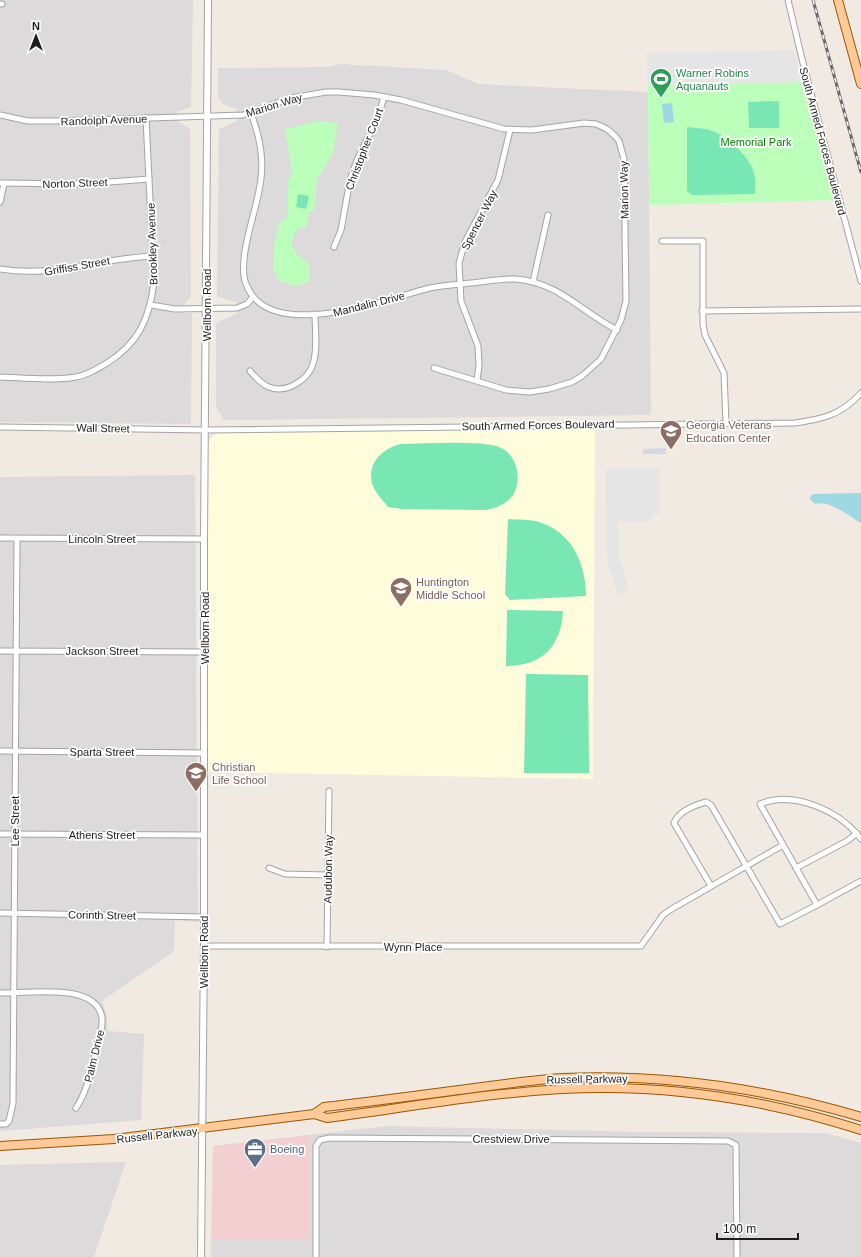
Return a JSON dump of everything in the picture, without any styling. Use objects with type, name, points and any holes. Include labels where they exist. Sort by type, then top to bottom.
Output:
[{"type":"main road","points":[[838,0],[861,84]]},
{"type":"main road","name":"Russell Parkway","points":[[314,1114],[324,1107],[513,1083],[563,1078],[616,1077],[673,1080],[731,1087],[788,1097],[861,1117]]},
{"type":"main road","name":"Russell Parkway","points":[[0,1146],[100,1141],[202,1130],[314,1114],[327,1118],[529,1092],[586,1088],[628,1088],[695,1093],[742,1099],[819,1116],[861,1130]]},
{"type":"street","name":"Wellborn Road","points":[[201,1257],[204,946],[204,538],[207,309],[208,0]]},
{"type":"street","name":"South Armed Forces Boulevard","points":[[788,0],[802,59],[861,281]]},
{"type":"street","name":"Marion Way","points":[[208,116],[243,116],[291,98],[326,92],[384,97],[429,106],[484,125],[510,130],[590,124],[606,129],[619,141],[623,153],[624,165],[626,294],[623,315],[617,330],[601,359],[582,376],[566,384],[536,391],[518,392],[434,368]]},
{"type":"street","name":"Christopher Court","points":[[334,247],[341,230],[350,180],[357,160],[378,117],[384,97]]},
{"type":"street","points":[[151,305],[175,309],[237,308],[247,304],[253,297],[245,284],[243,261],[260,187],[262,167],[260,139],[251,113]]},
{"type":"street","name":"Randolph Avenue","points":[[0,115],[28,121],[208,116]]},
{"type":"street","name":"Brookley Avenue","points":[[0,378],[70,378],[93,371],[116,358],[128,348],[142,328],[151,305],[154,283],[154,256],[146,118]]},
{"type":"street","name":"Spencer Way","points":[[477,380],[479,366],[478,346],[461,301],[459,267],[463,247],[498,180],[510,130]]},
{"type":"street","name":"Norton Street","points":[[2,184],[83,184],[149,179]]},
{"type":"street","points":[[0,202],[2,184]]},
{"type":"street","points":[[533,282],[548,215]]},
{"type":"street","points":[[662,241],[703,241],[702,311],[705,335],[724,373],[726,422]]},
{"type":"street","name":"Griffiss Street","points":[[0,269],[40,273],[70,269],[115,259],[154,256]]},
{"type":"street","name":"Mandalin Drive","points":[[253,297],[262,305],[276,311],[315,314],[344,311],[426,289],[500,279],[533,282],[559,291],[594,318],[617,330]]},
{"type":"street","points":[[702,311],[861,310]]},
{"type":"street","points":[[250,371],[261,383],[269,388],[288,388],[304,378],[310,371],[316,354],[315,314]]},
{"type":"street","name":"South Armed Forces Boulevard","points":[[206,430],[795,422],[822,419],[838,412],[861,393]]},
{"type":"street","name":"Wall Street","points":[[0,427],[206,430]]},
{"type":"street","name":"Lincoln Street","points":[[0,538],[204,538]]},
{"type":"street","name":"Lee Street","points":[[0,1124],[6,1124],[9,1121],[13,1103],[17,539]]},
{"type":"street","name":"Jackson Street","points":[[0,651],[205,652]]},
{"type":"street","name":"Sparta Street","points":[[0,751],[204,753]]},
{"type":"street","name":"Audubon Way","points":[[327,947],[329,791]]},
{"type":"street","points":[[817,905],[760,804],[770,800],[798,802],[823,809],[840,819],[857,833],[861,839]]},
{"type":"street","points":[[783,845],[746,866],[711,886],[674,822],[676,817],[697,805],[706,802],[711,805],[746,866],[780,924],[861,881]]},
{"type":"street","points":[[796,868],[847,842],[857,833]]},
{"type":"street","name":"Athens Street","points":[[0,834],[204,835]]},
{"type":"street","points":[[269,868],[285,874],[328,875]]},
{"type":"street","name":"Wynn Place","points":[[204,946],[641,946],[664,915],[711,886]]},
{"type":"street","name":"Corinth Street","points":[[0,913],[204,917]]},
{"type":"street","name":"Palm Drive","points":[[0,993],[70,992],[82,995],[97,1007],[102,1017],[102,1030],[84,1096],[76,1108]]},
{"type":"street","name":"Crestview Drive","points":[[316,1257],[316,1146],[320,1140],[329,1138],[728,1141],[736,1145],[737,1257]]},
{"type":"shaded area","points":[[0,0],[193,0],[191,107],[177,112],[177,121],[190,129],[191,296],[184,304],[183,313],[192,313],[191,424],[0,422]]},
{"type":"shaded area","points":[[794,50],[802,82],[648,86],[647,53]]},
{"type":"shaded area","points":[[341,64],[446,70],[478,84],[648,92],[651,415],[224,420],[216,407],[216,325],[218,322],[238,313],[236,302],[217,296],[219,129],[237,121],[237,109],[223,104],[218,97],[218,68],[328,67]]},
{"type":"shaded area","name":"Huntington Middle School","points":[[595,428],[593,779],[208,772],[208,443],[212,437],[219,432]]},
{"type":"shaded area","points":[[666,448],[666,454],[643,454],[643,449]]},
{"type":"shaded area","points":[[660,468],[660,513],[655,514],[647,522],[618,522],[619,558],[629,590],[619,595],[609,568],[607,554],[606,469]]},
{"type":"shaded area","points":[[195,475],[198,922],[175,920],[174,951],[102,1001],[107,1016],[108,1031],[144,1034],[141,1120],[0,1131],[0,477]]},
{"type":"shaded area","points":[[387,1126],[640,1132],[825,1133],[861,1143],[861,1257],[211,1257],[211,1239],[310,1239],[309,1135]]},
{"type":"shaded area","points":[[309,1135],[310,1239],[211,1239],[213,1146]]},
{"type":"shaded area","points":[[126,1162],[94,1257],[0,1257],[0,1165]]},
{"type":"green space","name":"Memorial Park","points":[[802,82],[835,200],[649,205],[648,86]]},
{"type":"green space","points":[[779,101],[779,128],[749,128],[748,102]]},
{"type":"green space","points":[[319,121],[338,123],[333,153],[317,179],[314,211],[309,211],[306,228],[300,228],[295,232],[291,243],[297,254],[309,264],[310,281],[296,286],[278,280],[273,268],[274,247],[279,223],[288,216],[288,182],[292,171],[285,129]]},
{"type":"green space","points":[[687,127],[713,131],[737,148],[744,155],[753,170],[755,194],[692,195],[687,191]]},
{"type":"green space","points":[[298,194],[309,196],[306,209],[296,207]]},
{"type":"green space","points":[[465,443],[499,447],[505,450],[513,459],[517,471],[518,477],[514,494],[504,504],[485,510],[402,509],[388,507],[374,489],[371,471],[377,459],[387,449],[401,444]]},
{"type":"green space","points":[[508,519],[539,522],[560,533],[568,541],[580,561],[586,596],[510,600],[505,594]]},
{"type":"green space","points":[[507,610],[563,611],[558,634],[554,644],[548,652],[540,658],[530,662],[506,666]]},
{"type":"green space","points":[[526,674],[588,675],[589,773],[524,773]]},
{"type":"water","points":[[672,103],[674,122],[664,123],[662,104]]},
{"type":"water","points":[[861,493],[861,523],[833,506],[821,503],[815,504],[809,498],[813,494]]},
{"type":"railway","points":[[813,0],[861,172]]},
{"type":"place","name":"Warner Robins Aquanauts","points":[[661,98]]},
{"type":"place","name":"Georgia Veterans Education Center","points":[[671,450]]},
{"type":"place","name":"Huntington Middle School","points":[[401,608]]},
{"type":"place","name":"Christian Life School","points":[[196,792]]},
{"type":"place","name":"Boeing","points":[[255,1168]]}]
